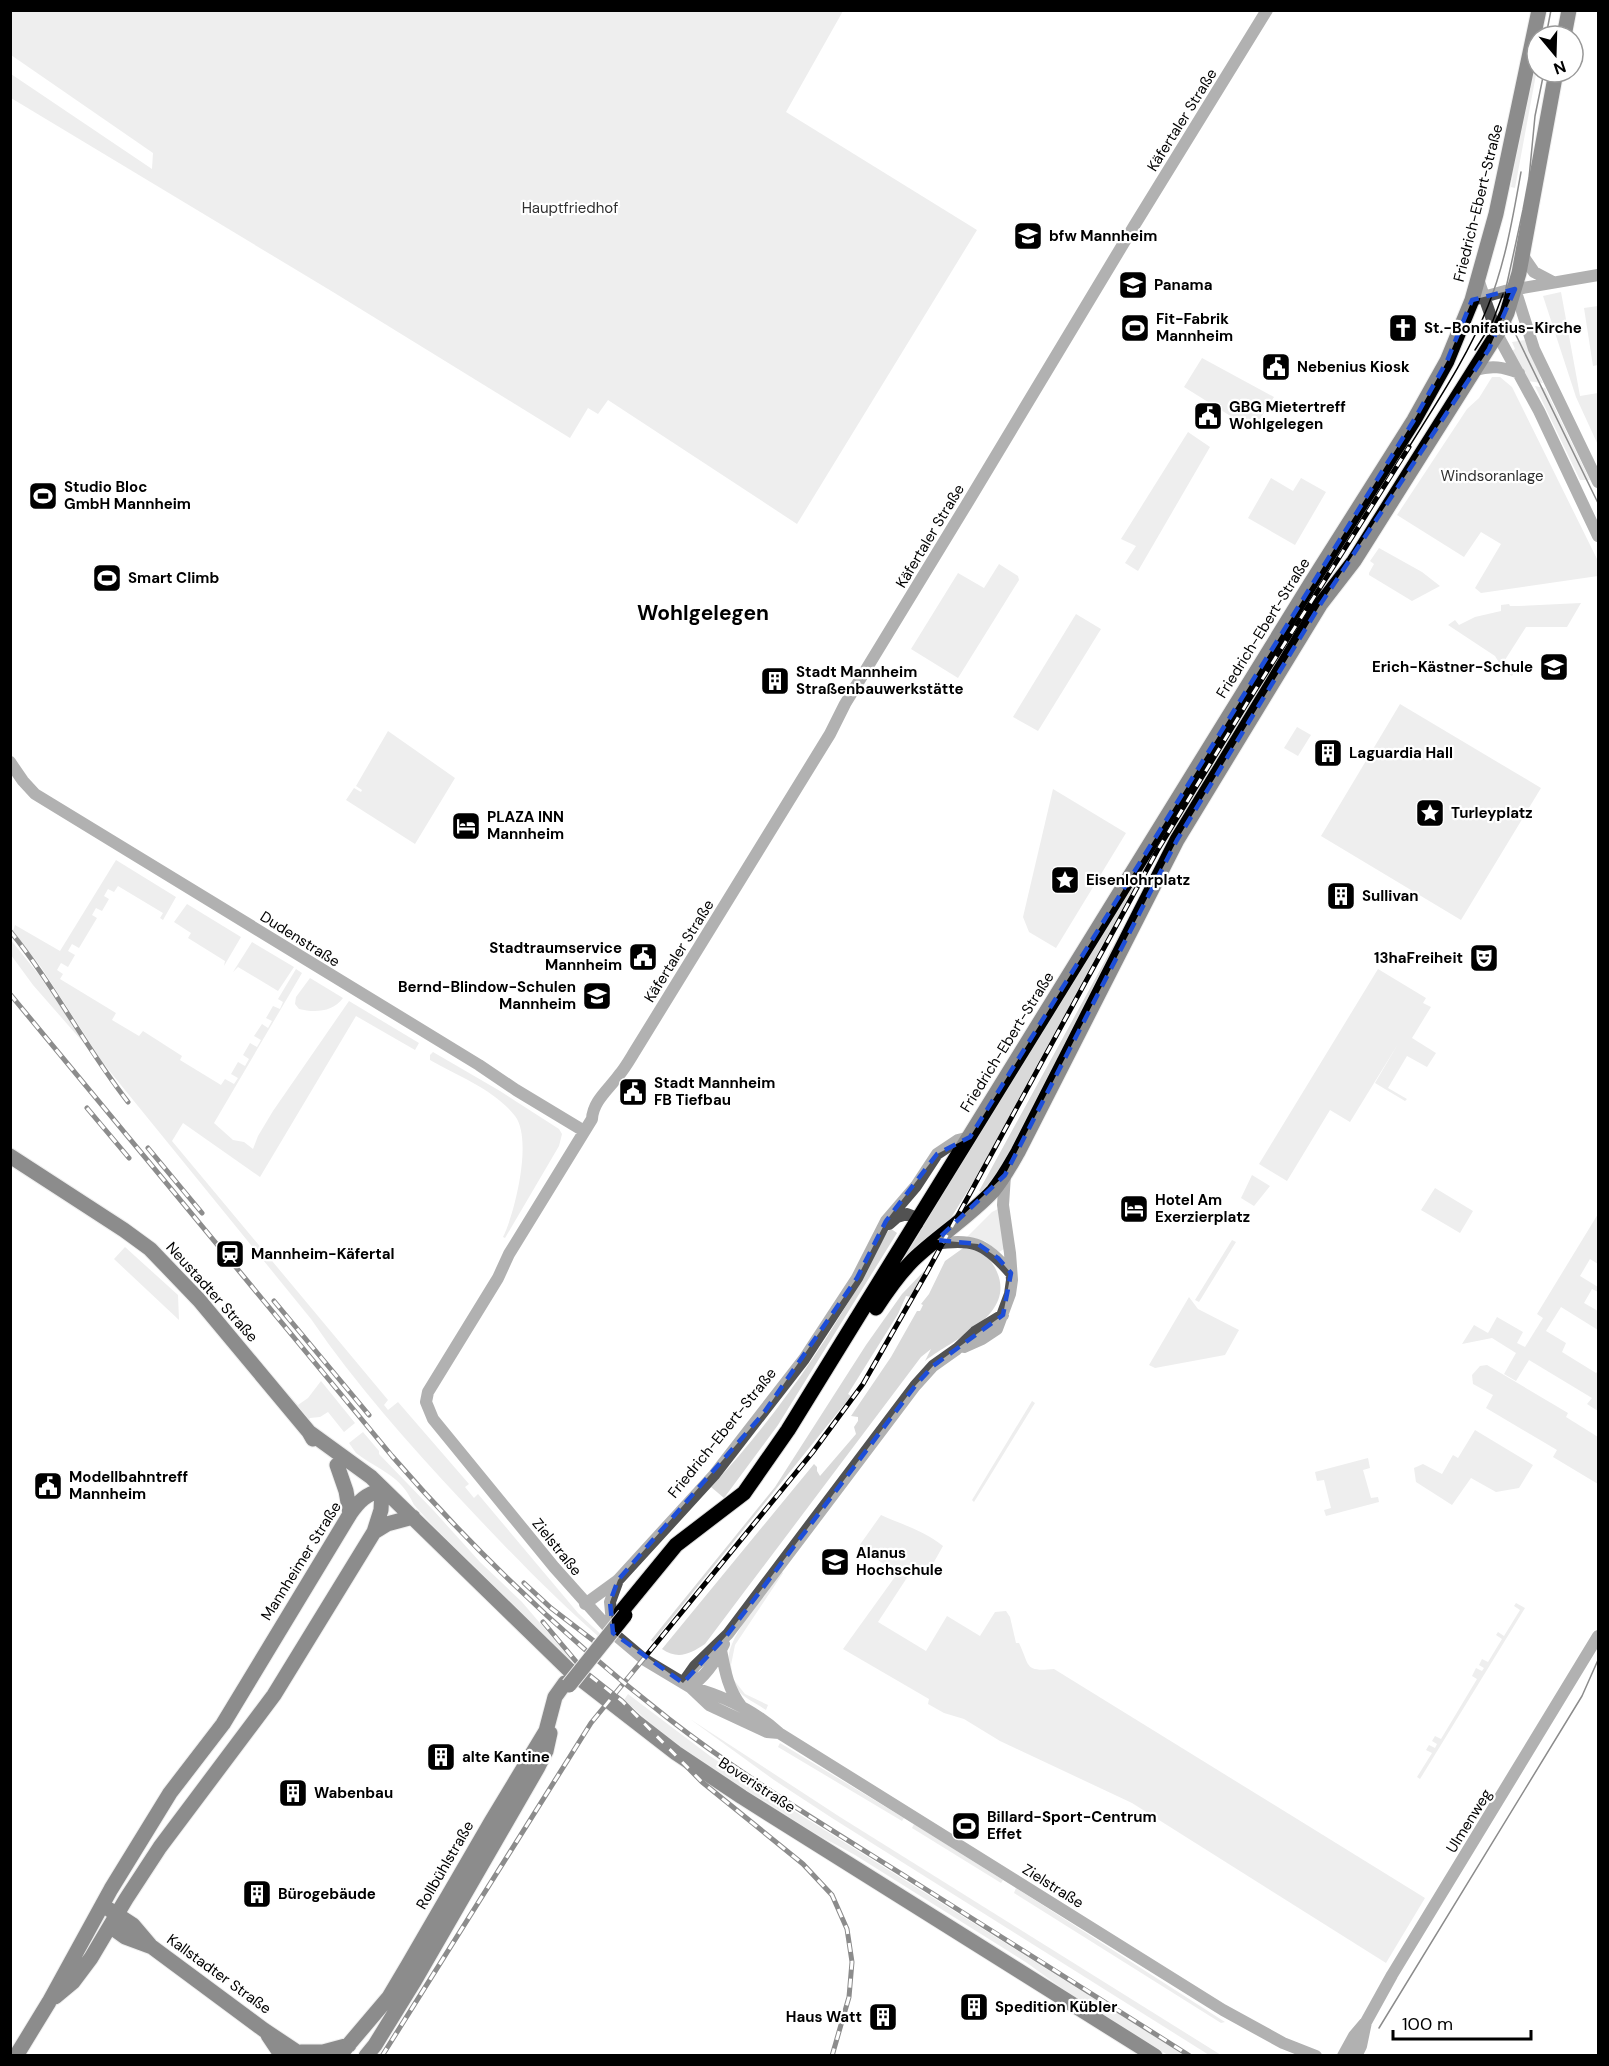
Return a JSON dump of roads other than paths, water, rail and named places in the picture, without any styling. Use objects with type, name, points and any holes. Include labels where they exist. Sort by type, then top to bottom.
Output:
[{"type":"main road","name":"Friedrich-Ebert-Straße","points":[[619,1610],[676,1545],[744,1493],[762,1470],[917,1224],[1311,583],[1414,420],[1447,361],[1478,298],[1478,279],[1496,214],[1539,10]]},
{"type":"main road","name":"Friedrich-Ebert-Straße","points":[[619,1610],[689,1541],[765,1480],[888,1290],[913,1261],[973,1210],[1005,1175],[1177,840],[1320,605],[1354,561],[1497,334],[1515,289],[1523,256],[1554,84]]},
{"type":"main road","name":"Neustadter Straße","points":[[10,1156],[150,1250],[199,1300],[309,1432],[314,1442],[337,1465],[360,1481],[382,1490]]},
{"type":"main road","name":"Neustadter Straße","points":[[309,1432],[366,1473],[382,1490]]},
{"type":"main road","points":[[337,1465],[346,1491],[350,1514],[358,1512],[366,1514],[370,1518],[374,1532],[387,1524],[413,1517]]},
{"type":"main road","name":"Mannheimer Straße","points":[[16,2055],[170,1793],[223,1724],[350,1514],[366,1496],[382,1490],[381,1510],[374,1532],[274,1695],[160,1847],[91,1958],[72,1982],[49,2002]]},
{"type":"main road","name":"Boveristraße","points":[[382,1490],[413,1517],[563,1664],[676,1753],[752,1804],[1155,2055]]},
{"type":"main road","points":[[567,1684],[619,1610]]},
{"type":"main road","name":"Rollbühlstraße","points":[[344,2050],[389,1997],[546,1731],[555,1697],[567,1684]]},
{"type":"main road","name":"Rollbühlstraße","points":[[366,2055],[375,2045],[415,1980],[542,1759],[557,1707],[567,1684]]},
{"type":"main road","points":[[192,1764],[194,1785],[204,1789]]},
{"type":"main road","points":[[170,1793],[182,1794],[189,1808]]},
{"type":"main road","points":[[102,1906],[114,1921]]},
{"type":"main road","name":"Kallstadter Straße","points":[[114,1921],[125,1937],[152,1947],[264,2030],[302,2054]]},
{"type":"main road","points":[[81,1942],[88,1949],[91,1958]]},
{"type":"main road","name":"Kallstadter Straße","points":[[264,2030],[282,2055]]},
{"type":"main road","points":[[302,2054],[344,2050]]},
{"type":"street","name":"Käfertaler Straße","points":[[426,1402],[428,1392],[498,1278],[509,1254],[584,1131],[592,1119],[602,1111],[613,1094],[619,1076],[830,734],[845,704],[1267,10]]},
{"type":"street","points":[[1523,256],[1534,272],[1553,282]]},
{"type":"street","points":[[1599,275],[1515,289],[1478,298],[1544,422],[1599,536]]},
{"type":"street","points":[[1515,289],[1534,349],[1599,482]]},
{"type":"street","points":[[1475,370],[1494,366],[1508,368],[1519,373]]},
{"type":"street","name":"Dudenstraße","points":[[10,762],[22,781],[35,794],[584,1131]]},
{"type":"street","name":"Friedrich-Ebert-Straße","points":[[588,1607],[618,1580],[714,1476],[804,1359],[857,1278],[886,1221],[916,1186],[937,1154],[958,1140],[970,1137]]},
{"type":"street","name":"Friedrich-Ebert-Straße","points":[[686,1685],[695,1666],[728,1634],[915,1386],[933,1366],[957,1349],[975,1332],[1003,1315],[1010,1294],[1011,1273],[1003,1209],[1005,1175]]},
{"type":"street","name":"Friedrich-Ebert-Straße","points":[[879,1237],[891,1222],[904,1214],[915,1217],[917,1224]]},
{"type":"street","points":[[932,1244],[962,1241],[978,1244],[992,1253],[1011,1273]]},
{"type":"street","name":"Zielstraße","points":[[426,1402],[433,1419],[588,1607],[613,1633],[645,1660],[686,1685],[709,1705],[767,1732],[779,1733]]},
{"type":"street","name":"Friedrich-Ebert-Straße","points":[[613,1633],[619,1610],[618,1580]]},
{"type":"street","name":"Friedrich-Ebert-Straße","points":[[588,1607],[619,1610]]},
{"type":"street","name":"Friedrich-Ebert-Straße","points":[[686,1685],[700,1680],[721,1650],[728,1634]]},
{"type":"street","name":"Ulmenweg","points":[[1343,2055],[1354,2036],[1366,2022],[1599,1636]]},
{"type":"street","points":[[721,1650],[729,1687],[742,1707]]},
{"type":"street","name":"Zielstraße","points":[[686,1685],[716,1694],[766,1720],[779,1733],[1223,2010],[1283,2043],[1316,2055]]},
{"type":"street","name":"Ulmenweg","points":[[1360,2052],[1366,2022]]},
{"type":"street","points":[[1283,2043],[1298,2055]]},
{"type":"tram line","points":[[1548,24],[1551,10]]},
{"type":"tram line","points":[[1542,84],[1535,116],[1529,178],[1506,288],[1507,313],[1598,503]]},
{"type":"tram line","points":[[1409,447],[1462,361],[1488,306],[1504,257],[1521,172]]},
{"type":"tram line","points":[[1475,350],[1492,323],[1503,294]]},
{"type":"tram line","points":[[1379,2028],[1582,1696],[1598,1660]]},
{"type":"railway","points":[[382,2056],[591,1723],[812,1453],[863,1384],[927,1272],[1157,851],[1247,703],[1409,447]]},
{"type":"railway","points":[[10,931],[128,1102]]},
{"type":"railway","points":[[10,994],[392,1456],[490,1561],[559,1627],[669,1719],[757,1782],[1190,2056]]},
{"type":"railway","points":[[87,1108],[129,1158]]},
{"type":"railway","points":[[148,1148],[202,1213]]},
{"type":"railway","points":[[274,1301],[369,1415]]},
{"type":"railway","points":[[524,1583],[551,1608],[603,1648]]},
{"type":"railway","points":[[543,1622],[584,1671],[622,1701],[702,1782],[803,1864],[832,1895],[847,1929],[852,1962],[849,1997],[832,2056]]},
{"type":"place","name":"bfw Mannheim","points":[[1028,236]]},
{"type":"place","name":"Panama","points":[[1133,285]]},
{"type":"place","name":"Fit-Fabrik Mannheim","points":[[1135,328]]},
{"type":"place","name":"St.-Bonifatius-Kirche","points":[[1403,328]]},
{"type":"place","name":"Nebenius Kiosk","points":[[1276,367]]},
{"type":"place","name":"GBG Mietertreff Wohlgelegen","points":[[1208,416]]},
{"type":"place","name":"Studio Bloc GmbH Mannheim","points":[[43,496]]},
{"type":"place","name":"Smart Climb","points":[[107,578]]},
{"type":"place","name":"Erich-Kästner-Schule","points":[[1554,667]]},
{"type":"place","name":"Stadt Mannheim Straßenbauwerkstätte","points":[[775,681]]},
{"type":"place","name":"Laguardia Hall","points":[[1328,753]]},
{"type":"place","name":"Turleyplatz","points":[[1430,813]]},
{"type":"place","name":"PLAZA INN Mannheim","points":[[466,826]]},
{"type":"place","name":"Eisenlohrplatz","points":[[1065,880]]},
{"type":"place","name":"Sullivan","points":[[1341,896]]},
{"type":"place","name":"Stadtraumservice Mannheim","points":[[643,957]]},
{"type":"place","name":"13haFreiheit","points":[[1484,958]]},
{"type":"place","name":"Bernd-Blindow-Schulen Mannheim","points":[[597,996]]},
{"type":"place","name":"Stadt Mannheim FB Tiefbau","points":[[633,1092]]},
{"type":"place","name":"Hotel Am Exerzierplatz","points":[[1134,1209]]},
{"type":"place","name":"Mannheim-Käfertal","points":[[230,1254]]},
{"type":"place","name":"Modellbahntreff Mannheim","points":[[48,1486]]},
{"type":"place","name":"Alanus Hochschule","points":[[835,1562]]},
{"type":"place","name":"alte Kantine","points":[[441,1757]]},
{"type":"place","name":"Wabenbau","points":[[293,1793]]},
{"type":"place","name":"Billard-Sport-Centrum Effet","points":[[966,1826]]},
{"type":"place","name":"Bürogebäude","points":[[257,1894]]},
{"type":"place","name":"Spedition Kübler","points":[[974,2007]]},
{"type":"place","name":"Haus Watt","points":[[883,2017]]},
{"type":"district","name":"Wohlgelegen","points":[[703,613]]},
{"type":"park label","name":"Hauptfriedhof","points":[[570,208]]},
{"type":"park label","name":"Windsoranlage","points":[[1492,476]]}]
